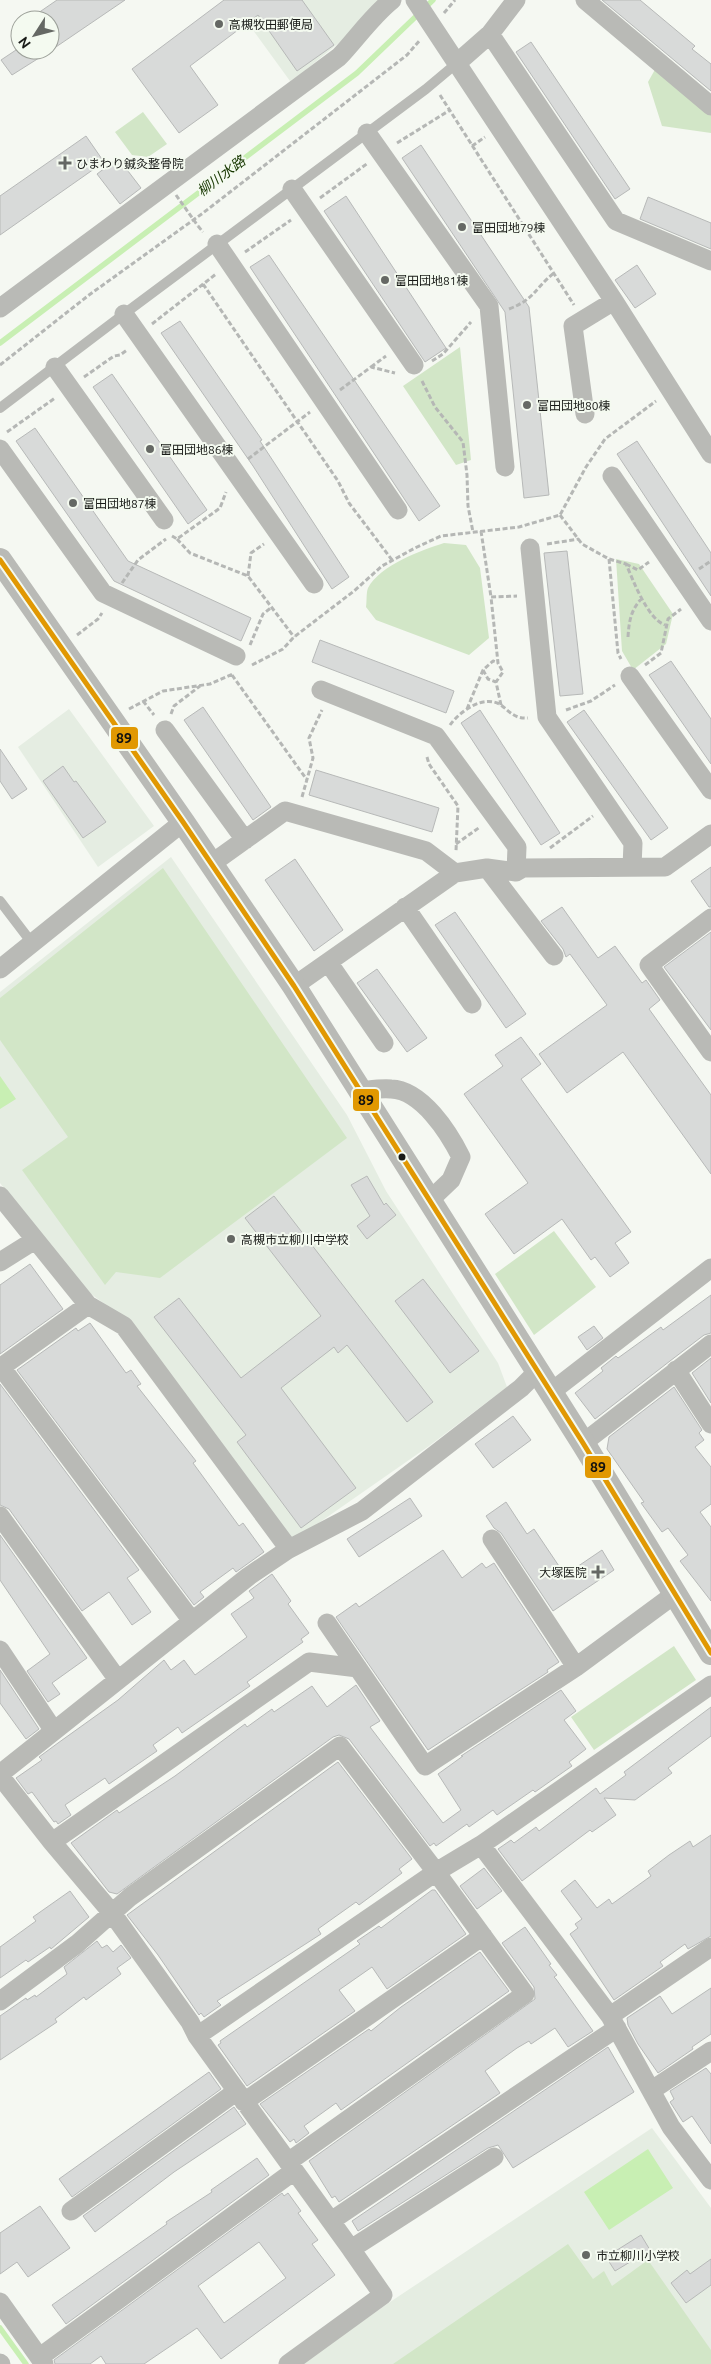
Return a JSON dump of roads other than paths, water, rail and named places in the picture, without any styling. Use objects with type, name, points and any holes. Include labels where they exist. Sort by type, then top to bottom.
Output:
[{"type":"street","points":[[0,308],[339,57],[364,31],[380,9],[392,0]]},
{"type":"street","points":[[415,0],[614,301],[711,454]]},
{"type":"street","points":[[457,63],[490,34],[516,0]]},
{"type":"street","points":[[585,0],[711,106]]},
{"type":"street","points":[[490,34],[616,221],[711,261]]},
{"type":"street","points":[[368,133],[489,306],[505,467]]},
{"type":"street","points":[[292,189],[416,368]]},
{"type":"street","points":[[217,244],[398,510]]},
{"type":"street","points":[[585,414],[573,326],[614,301]]},
{"type":"street","points":[[124,314],[314,584]]},
{"type":"street","points":[[55,367],[164,520]]},
{"type":"street","points":[[0,449],[103,593],[239,663]]},
{"type":"street","points":[[612,476],[711,621]]},
{"type":"street","points":[[530,551],[546,717],[633,843],[632,868]]},
{"type":"street","points":[[0,560],[183,822],[294,986],[583,1443],[711,1653]]},
{"type":"street","points":[[630,676],[711,790]]},
{"type":"street","points":[[325,692],[436,736],[517,847],[520,870]]},
{"type":"street","points":[[165,730],[245,840]]},
{"type":"street","points":[[211,864],[285,811],[426,851],[455,873]]},
{"type":"street","points":[[0,969],[183,822]]},
{"type":"street","points":[[294,986],[455,873],[487,868],[520,870],[665,867],[711,834]]},
{"type":"street","points":[[487,868],[554,956]]},
{"type":"street","points":[[405,907],[472,1004]]},
{"type":"street","points":[[711,918],[648,965],[711,1052]]},
{"type":"street","points":[[328,962],[384,1043]]},
{"type":"street","points":[[360,1091],[393,1089],[416,1099],[434,1114],[453,1142],[461,1157],[450,1180],[429,1201]]},
{"type":"street","points":[[0,1196],[88,1306],[124,1326],[290,1549]]},
{"type":"street","points":[[0,1262],[35,1240]]},
{"type":"street","points":[[550,1392],[711,1268]]},
{"type":"street","points":[[88,1306],[1,1367],[192,1621]]},
{"type":"street","points":[[583,1443],[711,1344]]},
{"type":"street","points":[[676,1370],[711,1424]]},
{"type":"street","points":[[288,2364],[383,2295],[352,2249],[197,2036],[190,2022],[112,1912],[52,1842],[0,1775],[249,1576],[290,1549],[362,1511],[521,1388],[538,1372]]},
{"type":"street","points":[[0,1516],[118,1680]]},
{"type":"street","points":[[492,1539],[576,1667]]},
{"type":"street","points":[[327,1623],[425,1766],[576,1667],[675,1594]]},
{"type":"street","points":[[0,1650],[54,1731]]},
{"type":"street","points":[[52,1842],[309,1662],[358,1668]]},
{"type":"street","points":[[197,2036],[436,1872],[481,1845],[711,1685]]},
{"type":"street","points":[[0,2001],[77,1944],[130,1896],[340,1746],[436,1872],[525,1994],[291,2166],[42,2361],[0,2302]]},
{"type":"street","points":[[481,1845],[614,2022],[671,2127],[711,2180]]},
{"type":"street","points":[[71,2211],[483,1936]]},
{"type":"street","points":[[331,2221],[614,2022],[711,1947]]},
{"type":"street","points":[[652,2090],[711,2051]]},
{"type":"street","points":[[352,2249],[494,2157]]},
{"type":"lane","points":[[0,408],[433,84],[457,63]]},
{"type":"lane","points":[[0,901],[32,943]]},
{"type":"waterway","name":"柳川水路","points":[[0,343],[357,73],[433,0]]},
{"type":"waterway","name":"柳川水路","points":[[0,2328],[26,2364]]},
{"type":"place","name":"高槻牧田郵便局","points":[[219,24]]},
{"type":"place","name":"ひまわり鍼灸整骨院","points":[[65,163]]},
{"type":"place","name":"富田団地79棟","points":[[462,227]]},
{"type":"place","name":"富田団地81棟","points":[[385,280]]},
{"type":"place","name":"富田団地80棟","points":[[527,405]]},
{"type":"place","name":"富田団地86棟","points":[[150,449]]},
{"type":"place","name":"富田団地87棟","points":[[73,503]]},
{"type":"place","name":"高槻市立柳川中学校","points":[[231,1239]]},
{"type":"place","name":"大塚医院","points":[[598,1572]]},
{"type":"place","name":"市立柳川小学校","points":[[586,2255]]}]
